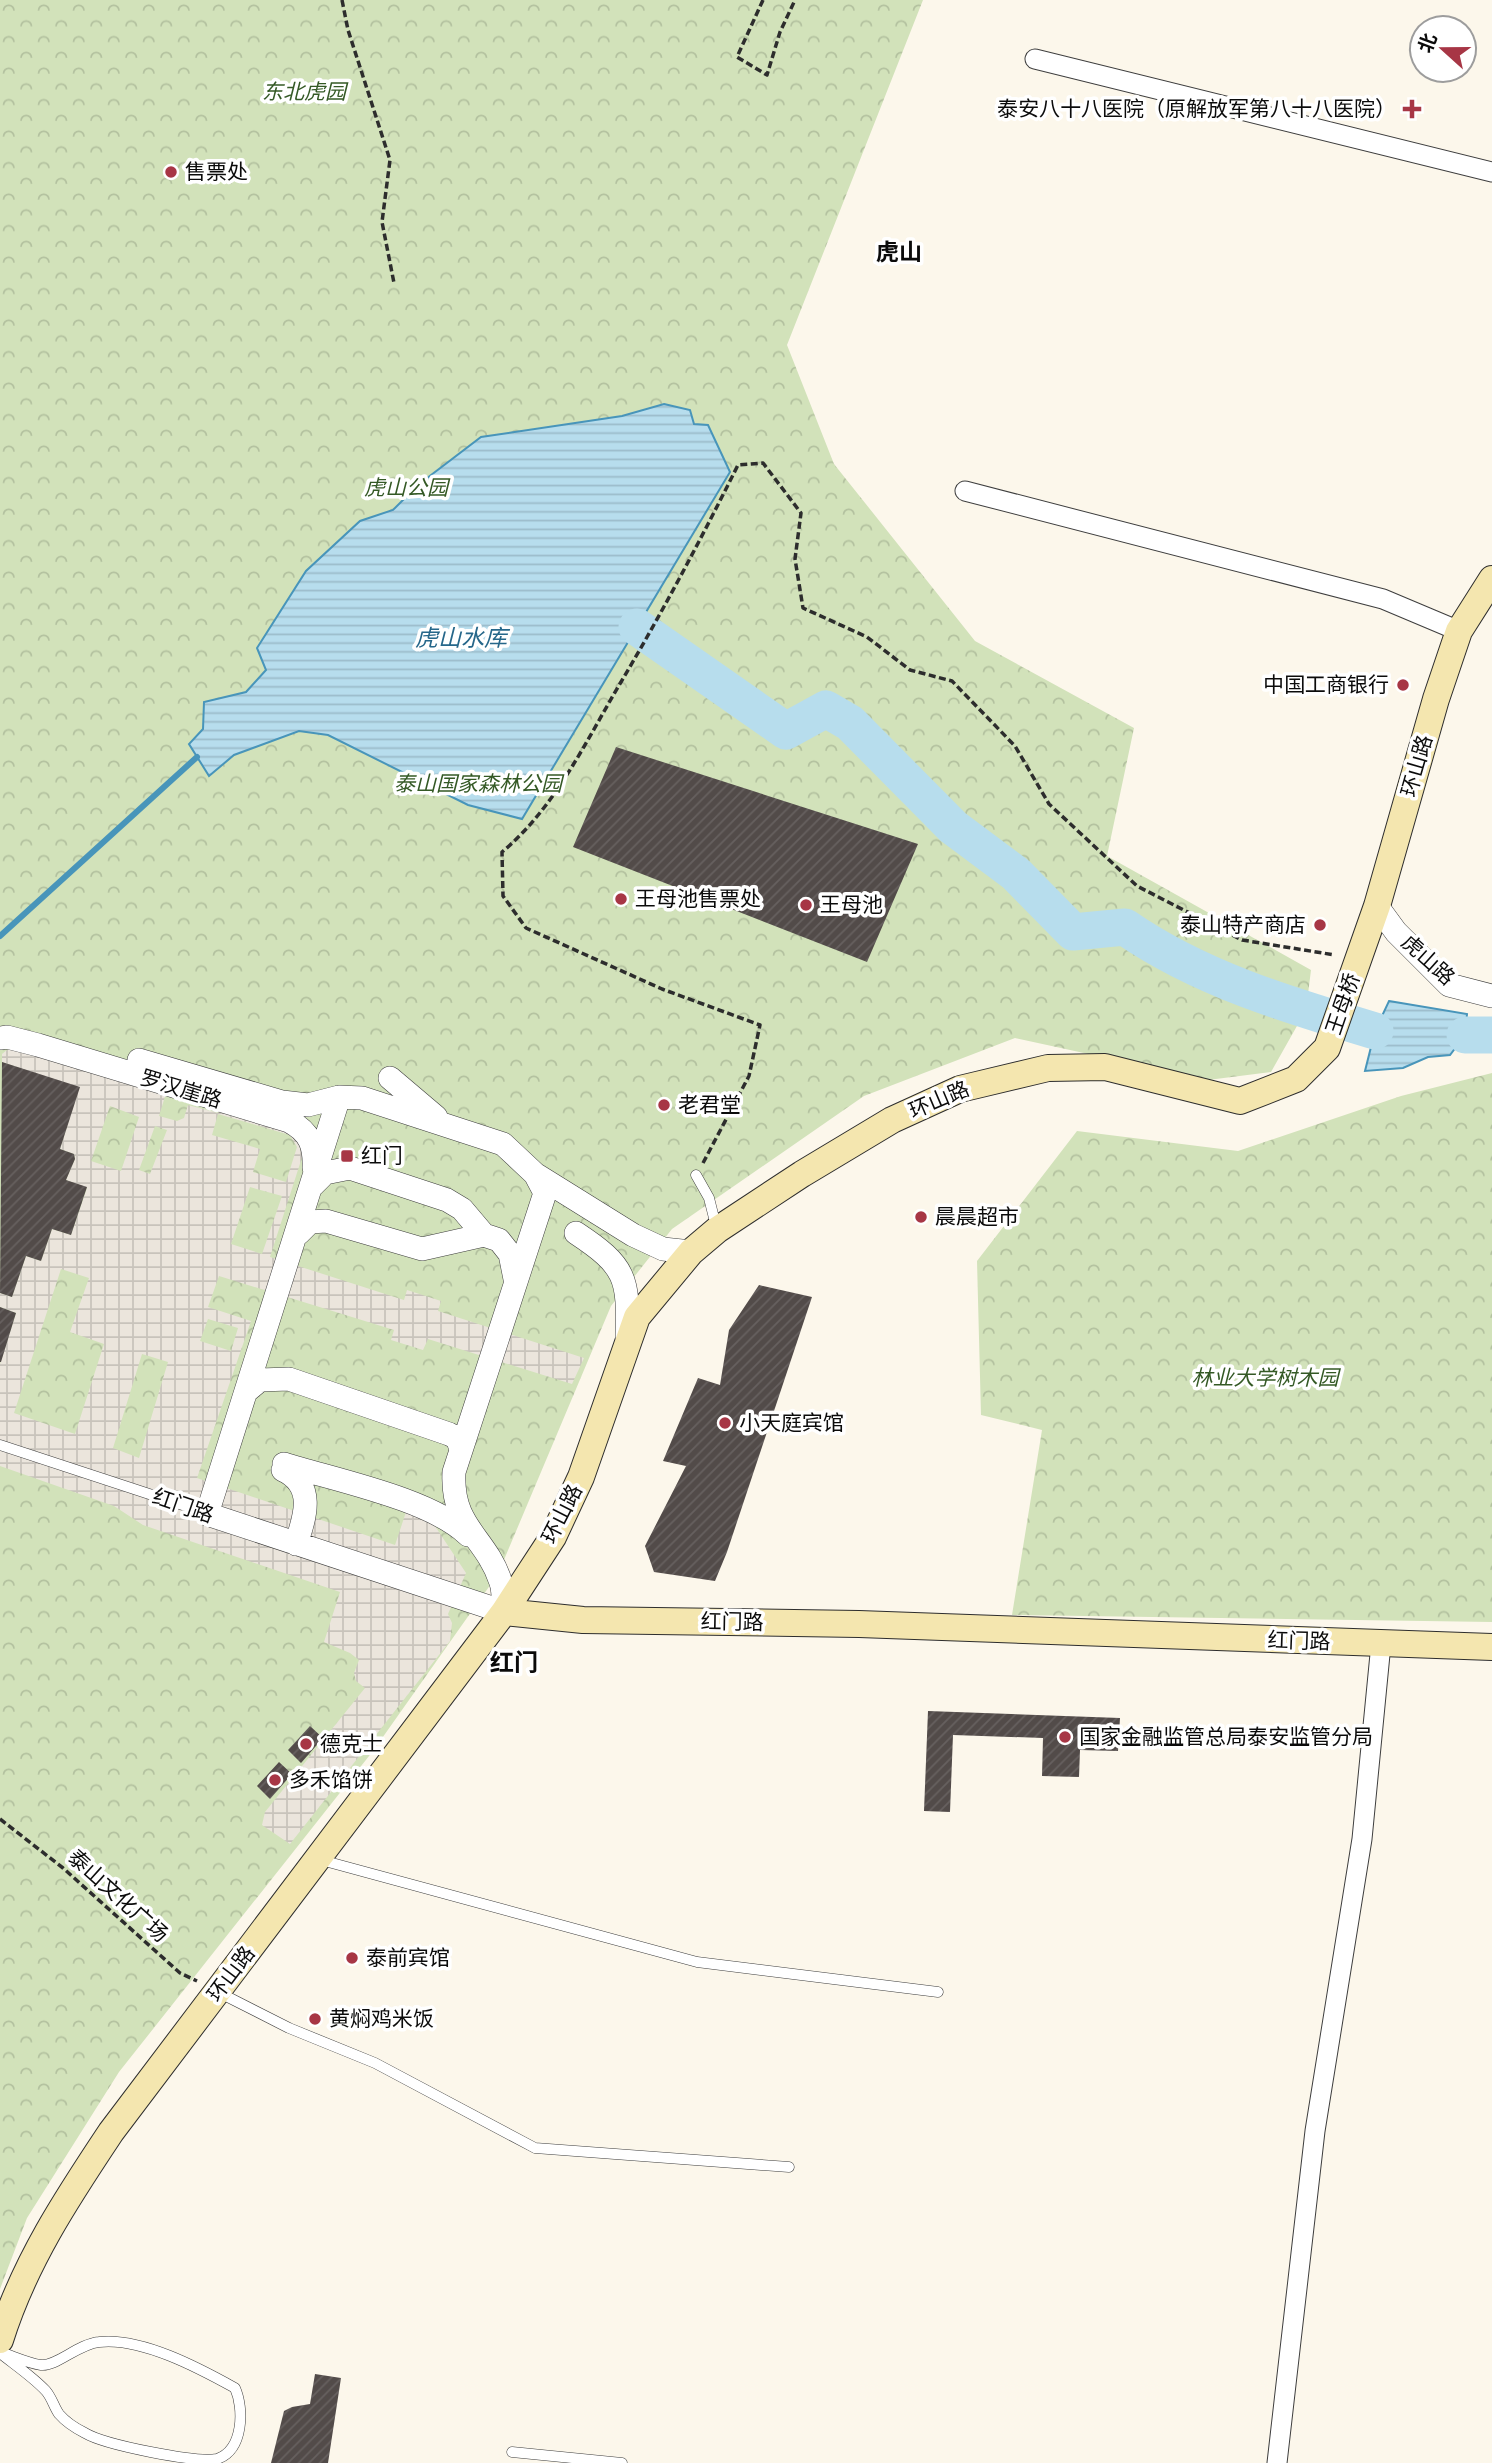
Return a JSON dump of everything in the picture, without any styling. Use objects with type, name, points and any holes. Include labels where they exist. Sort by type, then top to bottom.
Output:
[{"type":"main road","name":"环山路","points":[[1358,959],[1377,906],[1436,699],[1460,631],[1492,579]]},
{"type":"main road","name":"王母桥","points":[[1328,1048],[1358,959]]},
{"type":"main road","name":"环山路","points":[[0,2340],[27,2267],[65,2201],[111,2132],[504,1612],[553,1537],[581,1477],[637,1317],[691,1252],[717,1230],[891,1120],[960,1088],[1048,1068],[1105,1067],[1240,1101],[1296,1079],[1328,1048]]},
{"type":"main road","name":"红门路","points":[[504,1612],[583,1620],[859,1625],[1492,1647]]},
{"type":"street","points":[[1035,59],[1492,172]]},
{"type":"street","points":[[965,491],[1382,599],[1460,631]]},
{"type":"street","name":"虎山路","points":[[1377,906],[1396,932],[1449,985],[1492,996]]},
{"type":"street","name":"罗汉崖路","points":[[0,1021],[10,1021],[282,1102],[308,1105],[339,1097]]},
{"type":"street","name":"罗汉崖路","points":[[0,1038],[27,1042],[289,1121],[303,1129],[315,1148],[313,1185]]},
{"type":"street","points":[[390,1078],[425,1110],[451,1127]]},
{"type":"street","points":[[208,1514],[299,1233],[339,1097],[362,1098],[503,1144],[535,1174],[633,1235],[663,1249],[691,1252]]},
{"type":"street","points":[[313,1185],[326,1173],[350,1168],[447,1200],[461,1209],[484,1235],[499,1240],[510,1254],[515,1279]]},
{"type":"street","points":[[504,1612],[501,1581],[458,1509],[453,1490],[461,1448],[545,1193],[535,1174]]},
{"type":"street","points":[[299,1233],[310,1222],[326,1221],[422,1249],[484,1235]]},
{"type":"street","points":[[576,1233],[616,1266],[626,1283],[626,1347]]},
{"type":"street","points":[[248,1390],[260,1380],[289,1379],[449,1434],[457,1438],[461,1448]]},
{"type":"street","points":[[296,1545],[306,1503],[299,1479],[284,1467],[442,1516],[457,1524],[478,1545]]},
{"type":"street","name":"红门路","points":[[208,1514],[504,1612]]},
{"type":"street","points":[[1277,2463],[1315,2131],[1362,1839],[1381,1644]]},
{"type":"lane","points":[[696,1175],[709,1198],[717,1230]]},
{"type":"lane","name":"红门路","points":[[0,1445],[208,1514]]},
{"type":"lane","points":[[317,1858],[697,1962],[938,1992]]},
{"type":"lane","points":[[218,1992],[289,2028],[375,2063],[535,2148],[789,2167]]},
{"type":"lane","points":[[100,2341],[165,2355],[235,2388],[241,2402],[240,2426],[231,2449],[217,2459],[192,2459],[107,2442],[87,2434],[60,2416],[44,2388],[0,2352],[43,2366],[60,2360],[77,2347],[100,2341]]},
{"type":"lane","points":[[512,2452],[622,2463]]},
{"type":"path","points":[[342,0],[348,30],[390,160],[382,222],[394,282]]},
{"type":"path","points":[[763,0],[737,57],[767,75],[780,32],[794,0]]},
{"type":"path","points":[[696,1175],[748,1076],[760,1025],[662,989],[526,928],[503,896],[502,852],[525,833],[548,800],[642,649],[738,465],[763,463],[800,513],[795,559],[803,608],[867,637],[910,670],[953,681],[1015,746],[1049,804],[1137,886],[1242,940],[1358,959]]},
{"type":"path","name":"泰山文化广场","points":[[0,1819],[63,1868],[180,1973],[218,1992]]},
{"type":"green space","name":"泰山国家森林公园","points":[[0,0],[923,0],[787,345],[834,464],[975,641],[1134,728],[1107,856],[1311,970],[1306,1010],[1271,1072],[1208,1080],[1015,1038],[864,1096],[672,1229],[611,1306],[498,1574],[373,1751],[119,2072],[27,2218],[0,2289]]},
{"type":"green space","name":"林业大学树木园","points":[[1492,1073],[1492,1622],[1012,1615],[1042,1430],[981,1415],[977,1261],[1077,1131],[1238,1151],[1401,1096]]},
{"type":"shaded area","points":[[12,1046],[167,1090],[159,1116],[177,1121],[184,1118],[188,1105],[218,1113],[221,1105],[288,1125],[305,1148],[270,1257],[404,1300],[407,1290],[441,1301],[438,1311],[584,1358],[572,1384],[428,1339],[423,1350],[391,1340],[394,1330],[219,1276],[208,1307],[251,1321],[197,1478],[395,1545],[407,1509],[431,1520],[466,1573],[448,1614],[452,1623],[450,1641],[290,1844],[262,1825],[265,1812],[365,1688],[356,1681],[354,1673],[359,1660],[350,1653],[324,1642],[340,1592],[143,1525],[114,1506],[0,1466],[0,1364],[16,1313],[0,1307],[0,1293],[12,1297],[26,1256],[41,1261],[52,1229],[71,1235],[87,1188],[66,1180],[75,1159],[74,1154],[60,1149],[79,1088],[2,1062],[2,1054]],"holes":[[[110,1106],[139,1117],[121,1171],[91,1161]],[[218,1114],[290,1135],[297,1147],[286,1182],[253,1172],[260,1149],[212,1135]],[[155,1126],[167,1130],[150,1174],[139,1170]],[[250,1187],[282,1196],[262,1254],[231,1244]],[[61,1269],[89,1278],[70,1332],[104,1344],[75,1434],[14,1413]],[[208,1319],[238,1328],[231,1351],[200,1341]],[[142,1354],[168,1362],[139,1458],[113,1448]]]},
{"type":"water","name":"虎山水库","points":[[664,404],[690,410],[694,424],[708,425],[730,472],[522,819],[468,805],[328,735],[299,731],[234,755],[209,776],[189,744],[203,729],[204,702],[246,692],[266,670],[257,648],[306,571],[360,521],[393,510],[418,485],[481,437],[622,416]]},
{"type":"water","points":[[1389,1001],[1467,1014],[1465,1035],[1450,1055],[1428,1057],[1403,1068],[1365,1071],[1375,1031]]},
{"type":"building","name":"王母池","points":[[616,747],[918,844],[867,962],[573,847]]},
{"type":"building","points":[[2,1062],[80,1087],[60,1149],[74,1154],[75,1159],[66,1180],[87,1187],[71,1235],[52,1229],[41,1261],[26,1256],[12,1297],[0,1293]]},
{"type":"building","name":"小天庭宾馆","points":[[759,1285],[812,1297],[727,1552],[715,1581],[654,1572],[645,1546],[686,1466],[663,1461],[698,1378],[720,1385],[729,1330]]},
{"type":"building","points":[[0,1307],[16,1313],[1,1362],[0,1362]]},
{"type":"building","points":[[928,1711],[1120,1718],[1118,1751],[1080,1750],[1079,1777],[1042,1776],[1043,1738],[953,1735],[950,1812],[924,1811]]},
{"type":"building","name":"德克士","points":[[310,1726],[323,1738],[301,1763],[288,1750]]},
{"type":"building","name":"多禾馅饼","points":[[279,1762],[292,1774],[270,1799],[257,1786]]},
{"type":"building","points":[[315,2374],[341,2378],[328,2463],[271,2463],[284,2411],[310,2404]]},
{"type":"waterway","points":[[637,627],[786,731],[826,709],[850,723],[953,827],[1016,874],[1073,932],[1125,927],[1183,962],[1214,976],[1277,1000],[1375,1031]]},
{"type":"waterway","points":[[0,936],[197,757]]},
{"type":"waterway","points":[[1465,1035],[1492,1035]]},
{"type":"place","name":"泰安八十八医院（原解放军第八十八医院）","points":[[1412,109]]},
{"type":"place","name":"售票处","points":[[171,172]]},
{"type":"place","name":"中国工商银行","points":[[1403,685]]},
{"type":"place","name":"王母池售票处","points":[[621,899]]},
{"type":"place","name":"王母池","points":[[806,905]]},
{"type":"place","name":"泰山特产商店","points":[[1320,925]]},
{"type":"place","name":"老君堂","points":[[664,1105]]},
{"type":"place","name":"红门","points":[[347,1156]]},
{"type":"place","name":"晨晨超市","points":[[921,1217]]},
{"type":"place","name":"小天庭宾馆","points":[[725,1423]]},
{"type":"place","name":"国家金融监管总局泰安监管分局","points":[[1065,1737]]},
{"type":"place","name":"德克士","points":[[306,1744]]},
{"type":"place","name":"多禾馅饼","points":[[275,1780]]},
{"type":"place","name":"泰前宾馆","points":[[352,1958]]},
{"type":"place","name":"黄焖鸡米饭","points":[[315,2019]]},
{"type":"district","name":"虎山","points":[[899,252]]},
{"type":"district","name":"红门","points":[[514,1663]]},
{"type":"park label","name":"东北虎园","points":[[304,92]]},
{"type":"park label","name":"虎山公园","points":[[406,488]]}]
